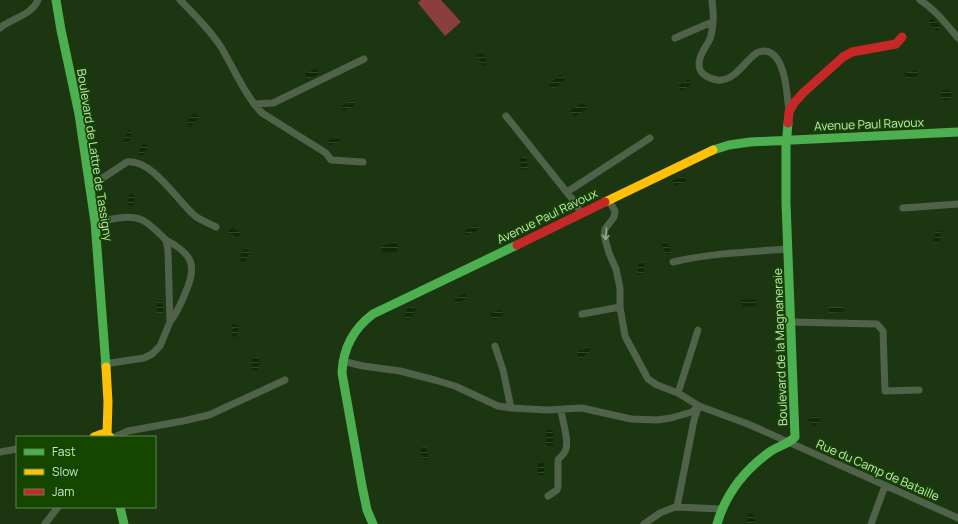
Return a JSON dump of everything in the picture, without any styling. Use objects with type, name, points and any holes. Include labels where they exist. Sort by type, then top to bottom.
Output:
[{"type":"street","points":[[0,28],[13,19],[29,12],[38,0]]},
{"type":"street","name":"Boulevard de Lattre de Tassigny","points":[[56,0],[79,114],[95,222],[104,364],[111,436]]},
{"type":"street","points":[[180,0],[192,12],[219,45],[254,104],[262,113],[326,153],[330,160],[363,162]]},
{"type":"street","points":[[712,0],[714,12],[710,40],[699,59],[700,70],[702,73],[711,78],[720,80],[733,76],[755,54],[762,51],[768,52],[776,57],[782,68],[789,112]]},
{"type":"street","points":[[920,0],[930,6],[946,22],[958,38]]},
{"type":"street","points":[[676,38],[712,22]]},
{"type":"street","points":[[789,112],[794,103],[803,93],[842,57],[852,52],[896,44],[902,37]]},
{"type":"street","points":[[254,104],[273,103],[364,59]]},
{"type":"street","name":"Boulevard de la Magnaneraie","points":[[789,112],[786,147],[795,437],[790,442]]},
{"type":"street","points":[[506,116],[567,192],[581,213]]},
{"type":"street","name":"Avenue Paul Ravoux","points":[[373,524],[367,510],[357,461],[343,386],[342,361],[349,341],[357,328],[373,314],[721,147],[745,143],[787,140],[958,132]]},
{"type":"street","points":[[567,192],[650,138]]},
{"type":"street","points":[[89,187],[127,162],[134,161],[152,171],[195,216],[216,227]]},
{"type":"street","name":"Rue du Camp de Bataille","points":[[609,200],[615,212],[614,217],[604,235],[616,269],[620,288],[620,307],[625,336],[648,378],[656,385],[678,393],[699,406],[728,416],[790,442],[958,518]]},
{"type":"street","points":[[903,208],[958,204]]},
{"type":"street","points":[[95,222],[126,217],[137,218],[147,223],[166,240],[179,246],[186,253],[191,263],[192,273],[179,309],[170,322],[160,346],[152,354],[144,358],[104,364]]},
{"type":"street","points":[[166,240],[168,252],[170,322]]},
{"type":"street","name":"Boulevard de la Magnaneraie","points":[[673,262],[698,256],[788,249]]},
{"type":"street","points":[[582,314],[620,307]]},
{"type":"street","points":[[791,322],[877,324],[883,331],[885,391],[919,390]]},
{"type":"street","points":[[678,393],[698,330]]},
{"type":"street","points":[[496,346],[511,408]]},
{"type":"street","points":[[342,361],[363,366],[400,371],[434,380],[455,386],[498,406],[511,408],[561,410],[582,408],[631,419],[657,420],[692,412],[699,406]]},
{"type":"street","points":[[96,436],[100,434],[111,436],[128,431],[209,415],[284,380]]},
{"type":"street","points":[[677,507],[695,413],[699,406]]},
{"type":"street","points":[[548,496],[557,490],[558,460],[567,448],[561,410]]},
{"type":"street","points":[[717,524],[721,509],[731,489],[739,479],[769,453],[790,442]]},
{"type":"street","points":[[0,452],[16,449]]},
{"type":"street","points":[[871,524],[885,486]]},
{"type":"street","points":[[644,524],[660,513],[677,507],[691,509],[721,509]]},
{"type":"street","points":[[45,524],[57,508]]},
{"type":"street","points":[[120,508],[124,524]]},
{"type":"shaded area","points":[[421,0],[441,0],[461,22],[445,36],[418,3]]},
{"type":"shaded area","points":[[930,19],[933,19],[941,27],[937,31],[929,23]]},
{"type":"shaded area","points":[[483,53],[487,64],[482,66],[477,55]]},
{"type":"shaded area","points":[[317,68],[319,74],[308,79],[305,74]]},
{"type":"shaded area","points":[[917,70],[918,76],[906,78],[905,73]]},
{"type":"shaded area","points":[[561,74],[565,79],[554,89],[549,84]]},
{"type":"shaded area","points":[[689,79],[692,84],[681,91],[678,86]]},
{"type":"shaded area","points":[[944,90],[948,90],[950,91],[950,99],[944,100],[941,97],[941,93]]},
{"type":"shaded area","points":[[351,101],[355,102],[354,106],[343,111],[341,106]]},
{"type":"shaded area","points":[[583,102],[587,108],[575,117],[570,111]]},
{"type":"shaded area","points":[[194,113],[199,117],[191,127],[186,122]]},
{"type":"shaded area","points":[[128,130],[133,132],[128,143],[123,141]]},
{"type":"shaded area","points":[[338,136],[340,141],[329,146],[327,141]]},
{"type":"shaded area","points":[[143,143],[148,146],[143,156],[138,154]]},
{"type":"shaded area","points":[[526,157],[528,169],[521,170],[520,158]]},
{"type":"shaded area","points":[[683,175],[686,181],[675,186],[672,181]]},
{"type":"shaded area","points":[[132,193],[135,196],[133,206],[127,205],[129,195]]},
{"type":"shaded area","points":[[476,225],[478,230],[467,235],[465,230]]},
{"type":"shaded area","points":[[231,227],[241,233],[238,238],[232,234],[229,234],[230,233],[228,232]]},
{"type":"shaded area","points":[[941,231],[940,240],[938,243],[934,243],[933,239],[935,238],[935,233]]},
{"type":"shaded area","points":[[396,241],[398,248],[396,249],[397,252],[383,252],[381,247]]},
{"type":"shaded area","points":[[666,241],[672,253],[667,255],[661,243]]},
{"type":"shaded area","points":[[243,249],[251,251],[251,254],[248,254],[245,263],[239,260]]},
{"type":"shaded area","points":[[638,262],[644,263],[644,274],[638,274]]},
{"type":"shaded area","points":[[465,293],[467,298],[457,304],[454,298]]},
{"type":"shaded area","points":[[756,299],[757,306],[742,307],[742,300]]},
{"type":"shaded area","points":[[157,301],[163,301],[163,313],[157,313]]},
{"type":"shaded area","points":[[411,306],[416,310],[408,320],[404,315],[406,315],[407,309]]},
{"type":"shaded area","points":[[829,307],[844,307],[844,312],[829,313]]},
{"type":"shaded area","points":[[501,309],[504,315],[493,320],[490,314]]},
{"type":"shaded area","points":[[232,324],[239,326],[237,337],[231,336],[233,328],[231,328]]},
{"type":"shaded area","points":[[586,346],[590,348],[589,353],[580,360],[577,353],[579,350],[584,350]]},
{"type":"shaded area","points":[[253,356],[260,357],[258,371],[251,370]]},
{"type":"shaded area","points":[[813,416],[821,418],[814,427],[808,420]]},
{"type":"shaded area","points":[[546,430],[553,430],[552,446],[546,445]]},
{"type":"shaded area","points":[[426,447],[429,459],[423,460],[420,448]]},
{"type":"shaded area","points":[[538,463],[544,463],[544,475],[538,475]]},
{"type":"shaded area","points":[[751,513],[755,516],[755,524],[746,524],[747,515]]},
{"type":"traffic: fast","points":[[56,0],[79,114],[95,222],[106,367]]},
{"type":"traffic: fast","points":[[717,524],[725,502],[744,474],[761,458],[795,437],[786,203],[786,147],[788,123]]},
{"type":"traffic: fast","points":[[713,150],[729,145],[750,142],[958,132]]},
{"type":"traffic: fast","points":[[373,524],[367,510],[362,486],[342,373],[344,355],[350,340],[360,326],[373,314],[517,245]]},
{"type":"traffic: fast","points":[[120,508],[124,524]]},
{"type":"traffic: slow","points":[[605,202],[713,150]]},
{"type":"traffic: slow","points":[[106,367],[108,402],[107,435]]},
{"type":"traffic: slow","points":[[97,436],[102,434],[107,436]]},
{"type":"traffic: jam","points":[[788,123],[789,112],[794,103],[843,57],[852,52],[896,44],[902,37]]},
{"type":"traffic: jam","points":[[517,245],[605,202]]}]
